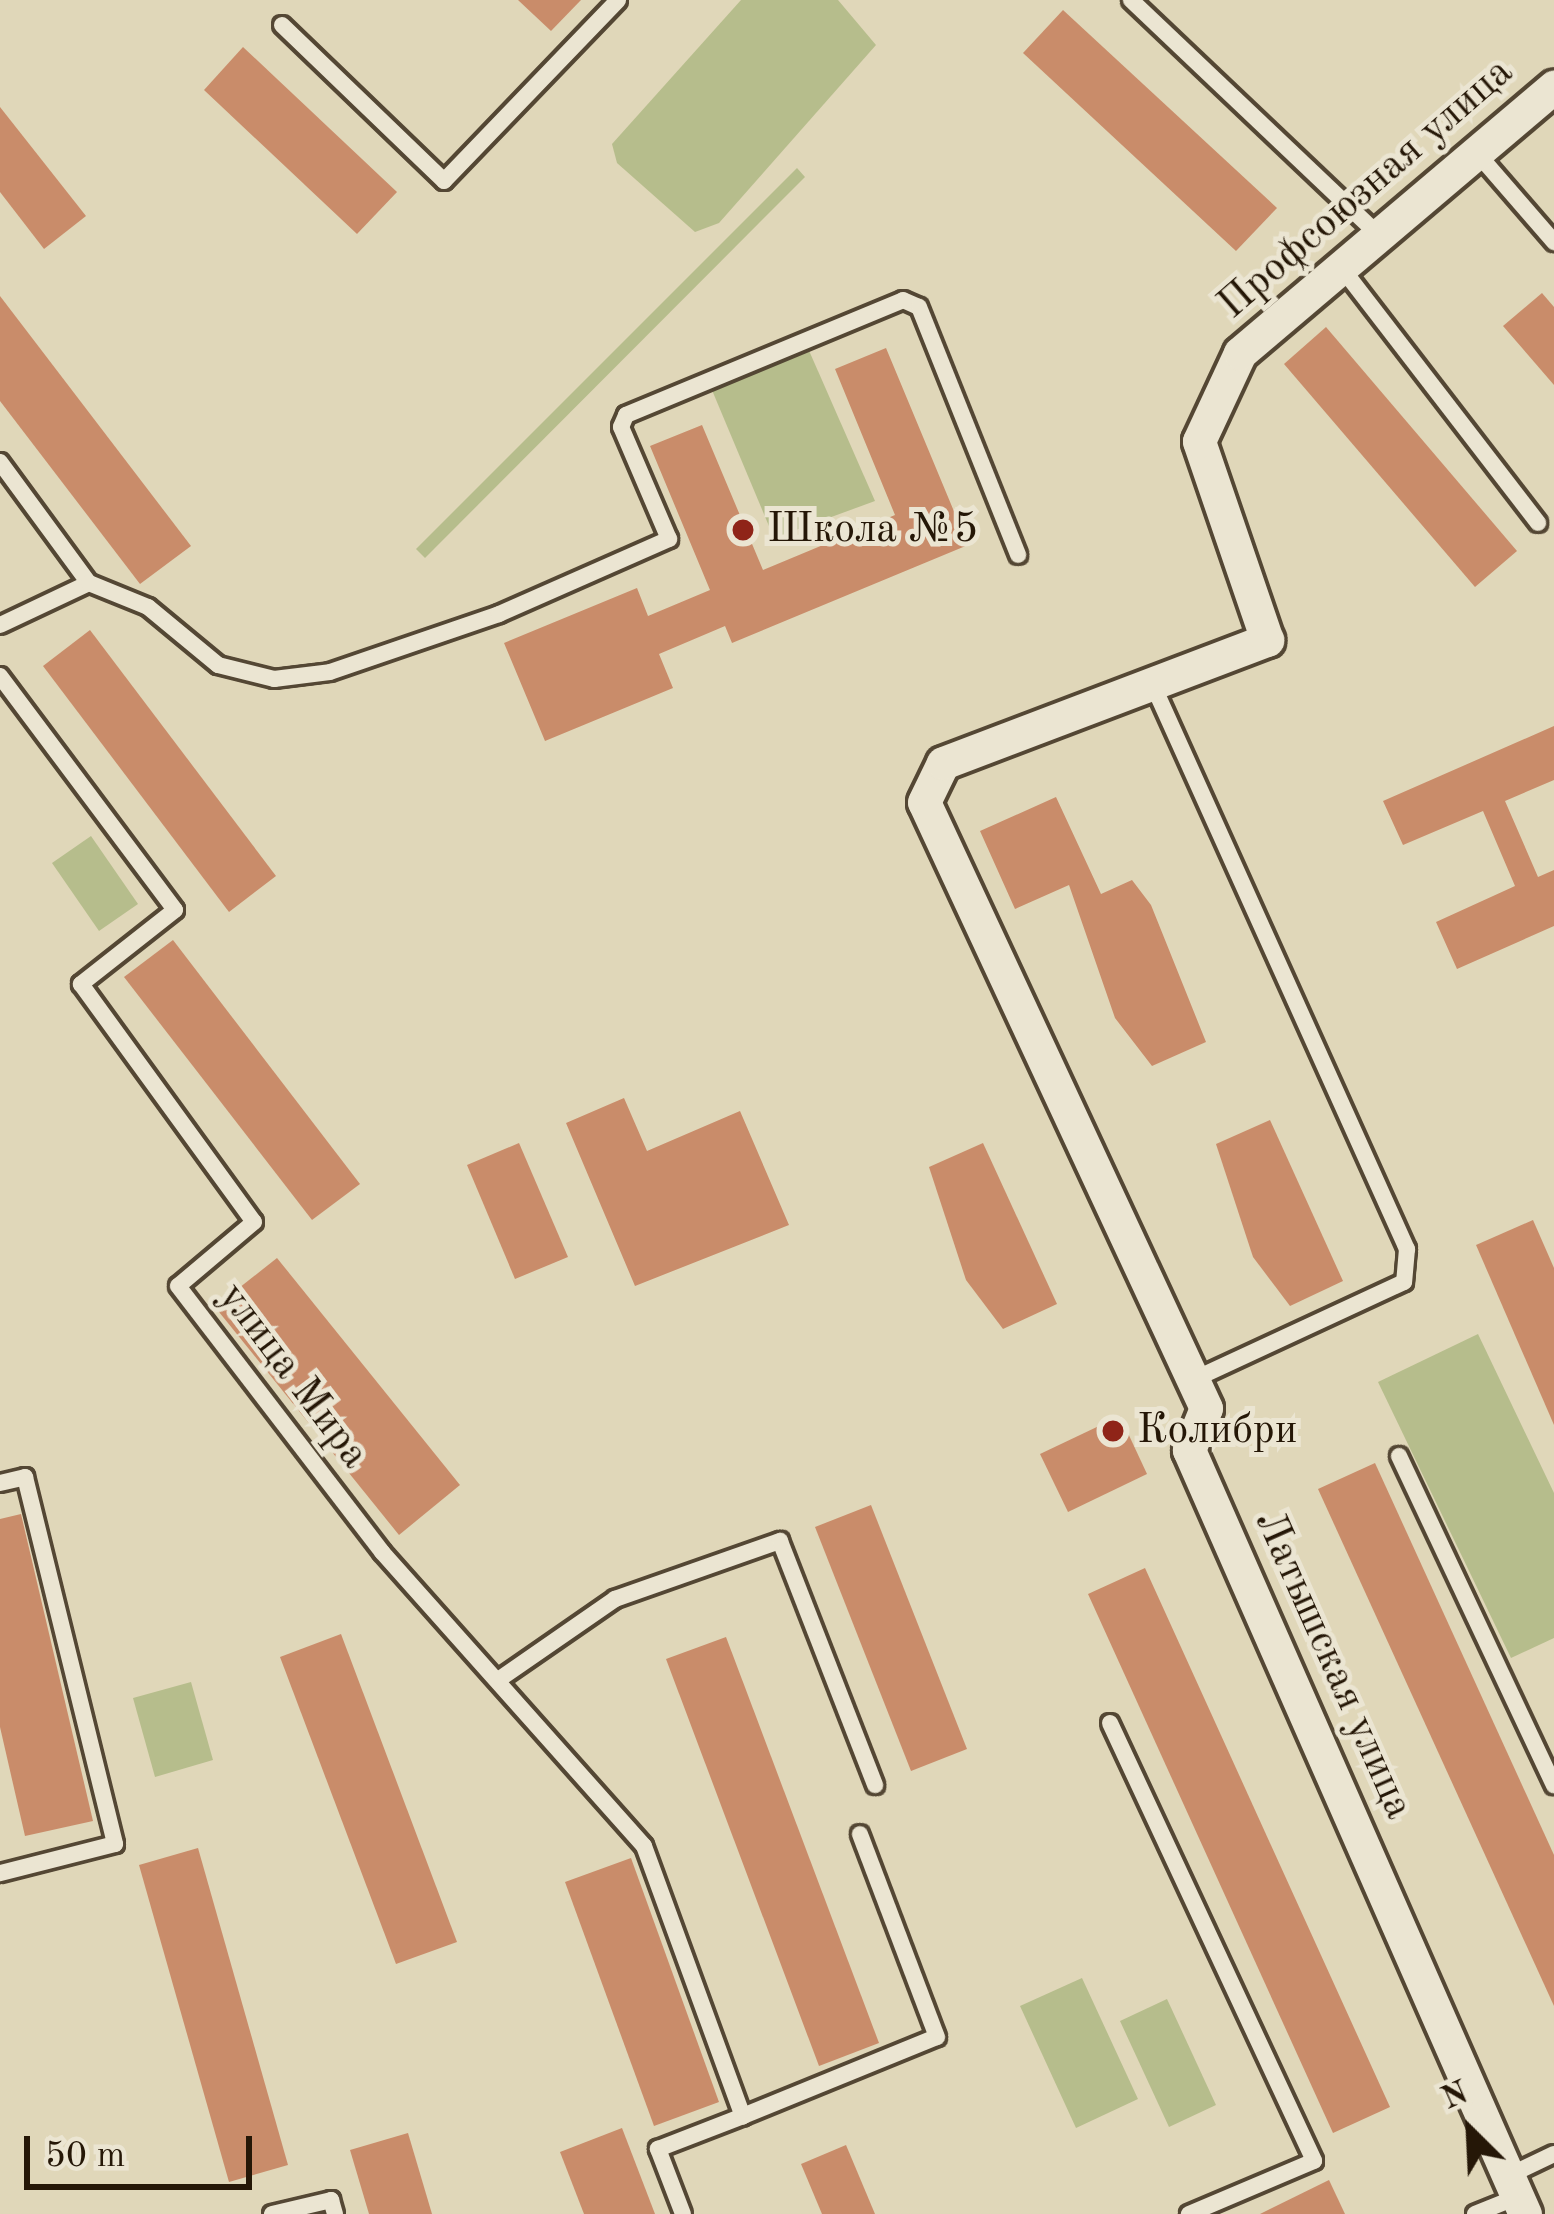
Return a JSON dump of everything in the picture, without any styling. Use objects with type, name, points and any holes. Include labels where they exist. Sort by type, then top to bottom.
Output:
[{"type":"street","name":"Профсоюзная улица","points":[[943,763],[1267,640],[1198,441],[1240,353],[1554,87]]},
{"type":"street","name":"Латышская улица","points":[[943,763],[924,802],[1206,1408],[1190,1450],[1517,2196]]},
{"type":"lane","points":[[282,26],[444,181],[618,0]]},
{"type":"lane","points":[[1131,0],[1379,235]]},
{"type":"lane","points":[[1477,153],[1554,242]]},
{"type":"lane","points":[[1341,267],[1538,523]]},
{"type":"lane","points":[[0,462],[88,584],[148,607],[218,665],[274,679],[330,672],[499,614],[669,539],[621,427],[626,415],[903,301],[919,307],[1018,555]]},
{"type":"lane","points":[[0,625],[88,584]]},
{"type":"lane","name":"улица Мира","points":[[0,676],[175,910],[81,984],[254,1222],[178,1286],[382,1552],[501,1678],[644,1846],[743,2116]]},
{"type":"lane","points":[[1154,686],[1407,1250],[1404,1282],[1192,1380]]},
{"type":"lane","points":[[1400,1456],[1554,1785]]},
{"type":"lane","points":[[0,1483],[25,1478],[116,1844],[0,1873]]},
{"type":"lane","points":[[501,1678],[615,1598],[780,1541],[874,1785]]},
{"type":"lane","points":[[1110,1723],[1314,2162],[1189,2214]]},
{"type":"lane","points":[[683,2214],[658,2149],[937,2036],[860,1834]]},
{"type":"lane","points":[[1475,2214],[1517,2196],[1554,2154]]},
{"type":"lane","points":[[272,2214],[331,2200],[335,2214]]},
{"type":"green space","points":[[741,0],[838,0],[876,45],[719,223],[695,232],[617,163],[612,144]]},
{"type":"green space","points":[[797,168],[805,177],[425,558],[416,549]]},
{"type":"green space","points":[[807,346],[875,501],[774,538],[709,383]]},
{"type":"green space","points":[[91,836],[138,904],[99,931],[52,863]]},
{"type":"green space","points":[[1478,1334],[1554,1493],[1554,1638],[1511,1658],[1378,1382]]},
{"type":"green space","points":[[191,1682],[213,1760],[155,1777],[133,1698]]},
{"type":"green space","points":[[1082,1978],[1138,2099],[1076,2128],[1020,2006]]},
{"type":"green space","points":[[1167,1999],[1216,2105],[1169,2127],[1120,2021]]},
{"type":"building","points":[[518,0],[581,0],[551,31]]},
{"type":"building","points":[[1063,10],[1277,208],[1236,251],[1023,53]]},
{"type":"building","points":[[243,47],[397,192],[357,234],[204,90]]},
{"type":"building","points":[[0,107],[86,216],[44,249],[0,192]]},
{"type":"building","points":[[1542,293],[1554,307],[1554,385],[1503,326]]},
{"type":"building","points":[[0,296],[191,546],[140,584],[0,401]]},
{"type":"building","points":[[1326,327],[1517,551],[1475,587],[1284,364]]},
{"type":"building","points":[[886,348],[968,545],[732,643],[725,626],[659,654],[673,688],[545,741],[504,643],[637,588],[648,616],[710,590],[650,446],[702,425],[763,570],[895,515],[835,369]]},
{"type":"building","points":[[90,630],[276,876],[229,912],[43,666]]},
{"type":"building","points":[[1554,726],[1554,780],[1505,801],[1538,877],[1554,870],[1554,926],[1457,969],[1436,922],[1515,886],[1483,811],[1403,845],[1383,801]]},
{"type":"building","points":[[1056,797],[1101,894],[1132,880],[1151,905],[1206,1042],[1152,1066],[1115,1018],[1069,885],[1015,909],[980,831]]},
{"type":"building","points":[[173,940],[360,1184],[312,1220],[124,977]]},
{"type":"building","points":[[624,1098],[647,1151],[740,1111],[789,1225],[635,1286],[566,1123]]},
{"type":"building","points":[[1270,1120],[1343,1281],[1290,1306],[1253,1257],[1216,1144]]},
{"type":"building","points":[[519,1143],[568,1257],[515,1279],[467,1165]]},
{"type":"building","points":[[983,1143],[1057,1304],[1003,1329],[966,1280],[929,1167]]},
{"type":"building","points":[[1533,1220],[1554,1268],[1554,1425],[1476,1245]]},
{"type":"building","points":[[277,1258],[460,1485],[399,1535],[215,1307]]},
{"type":"building","points":[[1120,1416],[1147,1474],[1068,1512],[1040,1454]]},
{"type":"building","points":[[1375,1463],[1554,1855],[1554,2006],[1318,1489]]},
{"type":"building","points":[[871,1505],[967,1749],[911,1771],[815,1527]]},
{"type":"building","points":[[21,1514],[93,1821],[25,1836],[0,1727],[0,1519]]},
{"type":"building","points":[[1145,1568],[1390,2107],[1333,2133],[1088,1594]]},
{"type":"building","points":[[341,1634],[457,1942],[396,1964],[280,1657]]},
{"type":"building","points":[[726,1637],[879,2043],[819,2066],[666,1659]]},
{"type":"building","points":[[198,1848],[288,2165],[229,2182],[139,1865]]},
{"type":"building","points":[[631,1858],[719,2102],[654,2126],[565,1882]]},
{"type":"building","points":[[622,2128],[655,2214],[584,2214],[560,2152]]},
{"type":"building","points":[[408,2133],[432,2214],[369,2214],[350,2150]]},
{"type":"building","points":[[846,2145],[875,2214],[822,2214],[801,2164]]},
{"type":"building","points":[[1329,2180],[1345,2214],[1260,2214]]},
{"type":"place","name":"Школа №5","points":[[743,530]]},
{"type":"place","name":"Колибри","points":[[1113,1431]]}]
